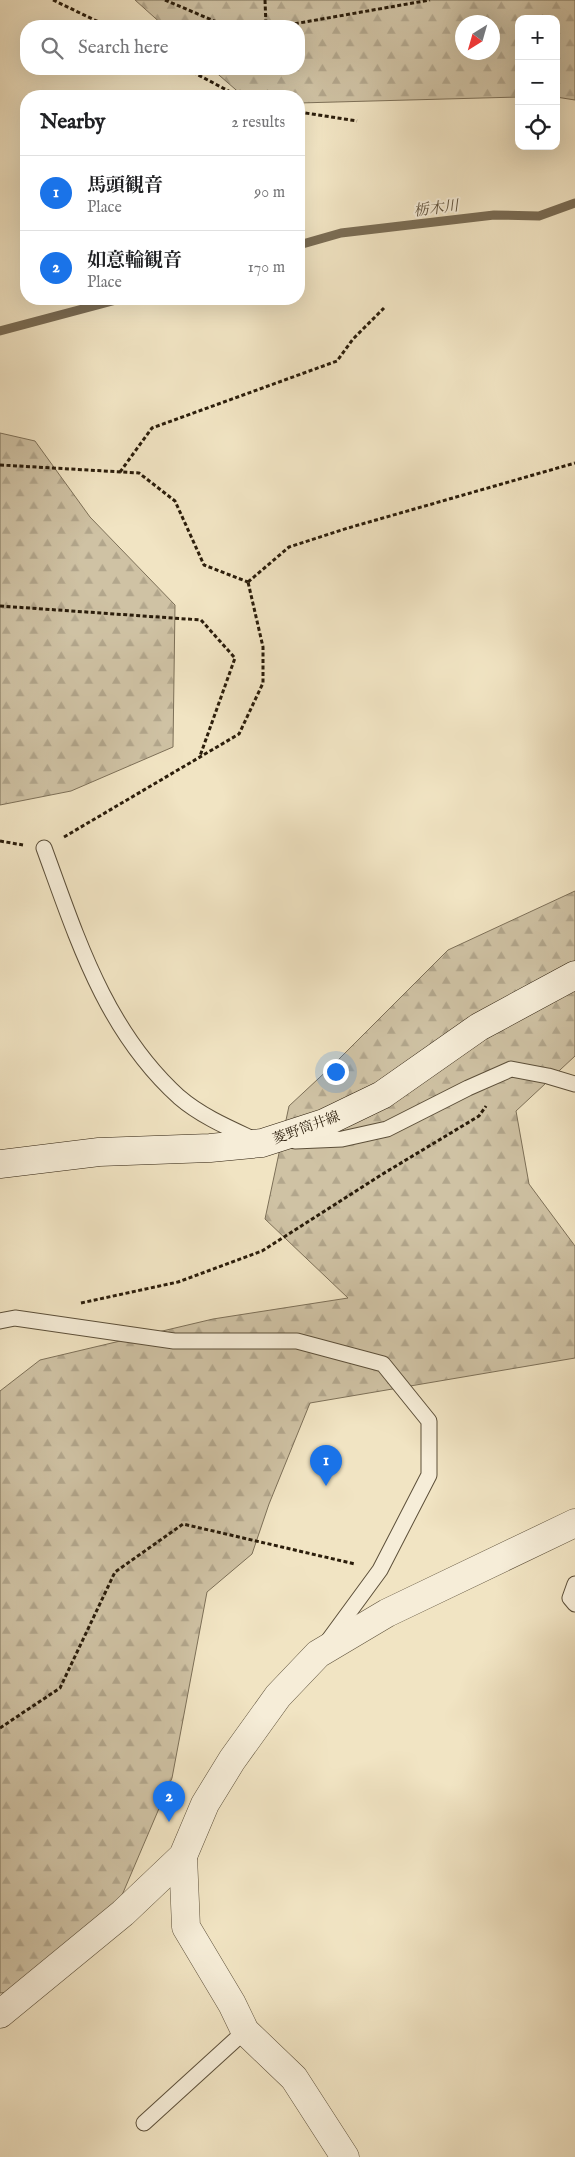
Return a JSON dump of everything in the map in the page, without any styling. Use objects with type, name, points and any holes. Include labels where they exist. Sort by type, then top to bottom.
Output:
[{"type":"street","name":"菱野筒井線","points":[[0,1164],[99,1152],[210,1148],[262,1143],[324,1123],[382,1095],[479,1027],[575,974]]},
{"type":"street","points":[[0,2014],[123,1913],[183,1856],[205,1804],[232,1760],[278,1696],[318,1654],[387,1614],[575,1523]]},
{"type":"street","points":[[183,1856],[186,1927],[232,2004],[245,2031],[294,2078],[345,2157]]},
{"type":"lane","points":[[44,848],[81,949],[114,1018],[150,1067],[180,1098],[215,1122],[262,1143],[342,1139],[387,1129],[468,1088],[511,1069],[548,1076],[575,1084]]},
{"type":"lane","points":[[0,1321],[15,1318],[174,1341],[297,1341],[383,1364],[429,1421],[430,1475],[380,1570],[318,1654]]},
{"type":"lane","points":[[575,1584],[570,1598],[575,1604]]},
{"type":"lane","points":[[144,2123],[245,2031]]},
{"type":"path","points":[[53,0],[95,20]]},
{"type":"path","points":[[165,0],[212,20]]},
{"type":"path","points":[[266,0],[266,20]]},
{"type":"path","points":[[305,22],[430,0]]},
{"type":"path","points":[[198,75],[227,90]]},
{"type":"path","points":[[305,113],[358,121]]},
{"type":"path","points":[[120,472],[152,428],[337,361],[353,339],[384,308]]},
{"type":"path","points":[[248,582],[289,547],[348,528],[575,463]]},
{"type":"path","points":[[0,465],[139,473],[175,502],[204,565],[248,582]]},
{"type":"path","points":[[44,848],[238,734],[263,683],[263,647],[248,582]]},
{"type":"path","points":[[0,606],[201,620],[235,658],[200,756]]},
{"type":"path","points":[[73,1305],[178,1282],[200,1272],[262,1252],[373,1180],[479,1116],[511,1069]]},
{"type":"path","points":[[0,1728],[60,1688],[115,1572],[183,1524],[380,1570]]},
{"type":"green space","points":[[135,0],[575,0],[575,100],[560,98],[560,15],[515,15],[515,97],[305,103],[305,90],[236,90],[219,75],[305,75],[305,20],[157,20]]},
{"type":"green space","points":[[0,433],[35,441],[90,517],[175,605],[173,747],[71,791],[0,805]]},
{"type":"green space","points":[[575,891],[575,1056],[516,1111],[529,1184],[575,1246],[575,1358],[310,1403],[269,1504],[252,1554],[207,1592],[172,1778],[108,1928],[10,1992],[0,1993],[0,1391],[40,1360],[213,1319],[348,1298],[265,1219],[289,1106],[333,1065],[448,950]]},
{"type":"waterway","name":"栃木川","points":[[305,243],[341,233],[494,215],[539,216],[575,203]]},
{"type":"waterway","name":"栃木川","points":[[0,331],[98,305]]},
{"type":"place","name":"馬頭観音","points":[[326,1486]]},
{"type":"place","name":"如意輪観音","points":[[169,1822]]}]
